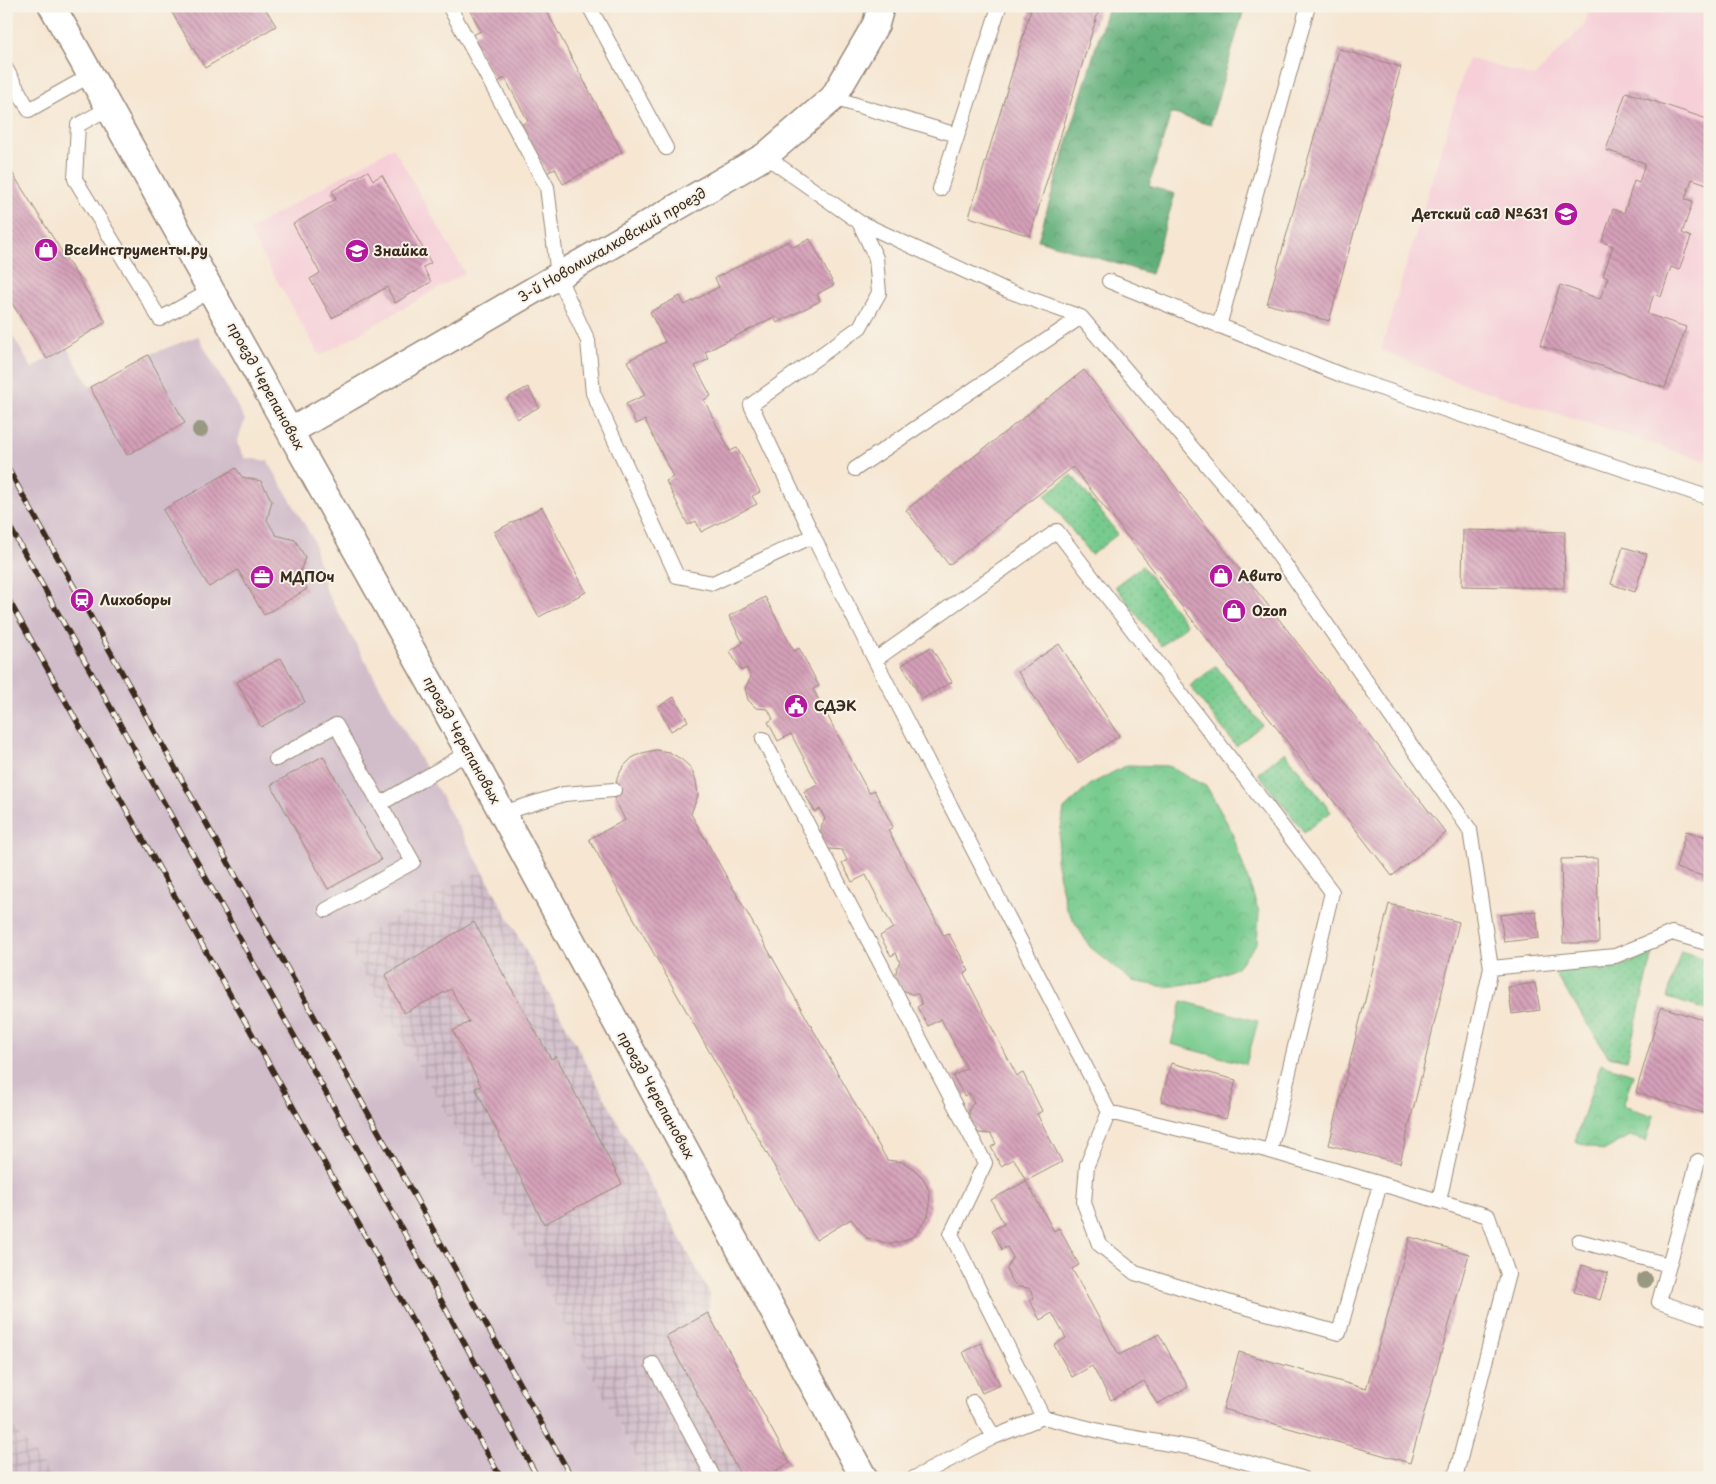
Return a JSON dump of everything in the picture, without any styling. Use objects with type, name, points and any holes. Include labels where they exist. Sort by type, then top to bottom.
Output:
[{"type":"street","name":"проезд Черепановых","points":[[52,6],[469,752],[864,1478]]},
{"type":"street","name":"3-й Новомихалковский проезд","points":[[291,431],[765,156],[833,98],[876,24],[881,6]]},
{"type":"lane","points":[[449,6],[547,187],[558,276],[588,341],[592,393],[677,576],[713,584],[813,536]]},
{"type":"lane","points":[[589,6],[666,148]]},
{"type":"lane","points":[[1218,326],[1308,6]]},
{"type":"lane","points":[[940,189],[999,7]]},
{"type":"lane","points":[[6,69],[29,110],[91,75]]},
{"type":"lane","points":[[833,98],[957,135]]},
{"type":"lane","points":[[109,108],[78,125],[75,179],[160,320],[212,290]]},
{"type":"lane","points":[[765,156],[859,222],[1006,290],[1081,317],[1256,523],[1470,830],[1491,968],[1439,1201]]},
{"type":"lane","points":[[859,222],[876,258],[879,293],[860,327],[751,406],[875,660],[1109,1112],[1270,1151],[1488,1216],[1508,1274],[1455,1478]]},
{"type":"lane","points":[[1108,280],[1344,376],[1710,498]]},
{"type":"lane","points":[[856,469],[1081,317]]},
{"type":"lane","points":[[875,660],[1058,530],[1332,892],[1270,1151]]},
{"type":"lane","points":[[276,759],[336,725],[412,862],[326,910]]},
{"type":"lane","points":[[763,739],[985,1163],[951,1234],[1043,1417]]},
{"type":"lane","points":[[380,804],[469,752]]},
{"type":"lane","points":[[502,814],[564,794],[614,790]]},
{"type":"lane","points":[[1491,968],[1615,956],[1672,933],[1710,944]]},
{"type":"lane","points":[[1109,1112],[1087,1165],[1086,1174],[1084,1203],[1099,1244],[1135,1273],[1234,1304],[1339,1333],[1380,1184]]},
{"type":"lane","points":[[1698,1161],[1660,1302],[1710,1319]]},
{"type":"lane","points":[[1579,1241],[1669,1265]]},
{"type":"lane","points":[[653,1364],[714,1478]]},
{"type":"lane","points":[[973,1402],[994,1437]]},
{"type":"lane","points":[[914,1478],[994,1437],[1043,1417],[1112,1434],[1198,1449],[1302,1478]]},
{"type":"shaded area","name":"Детский сад №631","points":[[1590,6],[1710,6],[1710,449],[1706,461],[1454,381],[1381,350],[1468,58],[1534,77],[1584,26]]},
{"type":"shaded area","name":"Знайка","points":[[393,147],[465,273],[320,356],[248,230]]},
{"type":"shaded area","points":[[6,325],[32,368],[66,346],[90,387],[148,355],[198,336],[245,420],[237,443],[245,458],[268,461],[313,539],[325,589],[482,869],[346,945],[523,1245],[647,1478],[54,1478],[6,1416]]},
{"type":"shaded area","points":[[482,869],[710,1294],[708,1313],[790,1463],[779,1469],[783,1478],[647,1478],[523,1245],[346,945]]},
{"type":"shaded area","points":[[6,1416],[10,1422],[54,1478],[6,1478]]},
{"type":"green space","points":[[1108,6],[1245,6],[1210,125],[1171,113],[1149,186],[1175,194],[1151,274],[1038,240]]},
{"type":"green space","points":[[1072,475],[1118,534],[1091,555],[1045,495]]},
{"type":"green space","points":[[1142,566],[1187,625],[1161,646],[1115,586]]},
{"type":"green space","points":[[1216,666],[1262,725],[1236,746],[1190,686]]},
{"type":"green space","points":[[1285,752],[1331,812],[1304,832],[1258,773]]},
{"type":"green space","points":[[1127,765],[1168,766],[1207,787],[1231,830],[1259,912],[1257,943],[1236,968],[1206,981],[1166,987],[1132,981],[1090,947],[1066,908],[1056,860],[1064,809],[1091,784]]},
{"type":"green space","points":[[1681,951],[1710,960],[1710,1011],[1667,998]]},
{"type":"green space","points":[[1653,953],[1627,1060],[1608,1056],[1553,970],[1614,969]]},
{"type":"green space","points":[[1182,1001],[1258,1021],[1246,1064],[1171,1044]]},
{"type":"green space","points":[[1601,1064],[1633,1074],[1623,1106],[1654,1116],[1646,1141],[1630,1136],[1603,1151],[1575,1141]]},
{"type":"building","points":[[168,6],[264,6],[276,26],[205,68]]},
{"type":"building","points":[[468,6],[544,6],[622,152],[563,184],[555,168],[547,173],[521,125],[528,121],[505,78],[496,83],[471,36],[481,31]]},
{"type":"building","points":[[1032,6],[1100,6],[1030,236],[969,217]]},
{"type":"building","points":[[1339,49],[1401,67],[1329,321],[1267,304]]},
{"type":"building","points":[[1626,92],[1710,120],[1710,185],[1692,179],[1685,199],[1693,201],[1682,233],[1691,237],[1679,270],[1671,267],[1661,297],[1654,294],[1647,314],[1686,327],[1665,388],[1540,345],[1560,285],[1600,299],[1608,277],[1603,276],[1613,246],[1602,242],[1613,209],[1624,213],[1634,181],[1639,183],[1645,163],[1606,150]]},
{"type":"building","points":[[6,163],[106,322],[47,359],[6,294]]},
{"type":"building","points":[[368,171],[373,180],[382,175],[431,263],[423,267],[431,282],[395,303],[387,287],[332,318],[310,279],[320,273],[293,224],[336,199],[332,191]]},
{"type":"building","points":[[810,239],[834,285],[817,294],[820,301],[777,323],[774,317],[705,352],[709,359],[695,366],[711,396],[704,400],[730,451],[737,448],[760,492],[752,496],[757,504],[701,532],[696,521],[688,525],[666,481],[673,477],[645,420],[636,424],[626,404],[645,395],[627,361],[665,342],[650,312],[680,296],[685,305],[719,287],[715,278],[789,241],[793,247]]},
{"type":"building","points":[[148,355],[185,423],[127,455],[90,387]]},
{"type":"building","points":[[1084,370],[1446,833],[1392,876],[1073,467],[949,565],[906,510]]},
{"type":"building","points":[[528,387],[539,407],[517,419],[507,398]]},
{"type":"building","points":[[236,468],[242,477],[261,481],[272,501],[267,520],[276,535],[295,540],[305,557],[299,575],[307,589],[264,615],[238,570],[209,587],[163,510]]},
{"type":"building","points":[[542,507],[586,592],[539,617],[494,532]]},
{"type":"building","points":[[1463,530],[1565,532],[1564,588],[1462,586]]},
{"type":"building","points":[[1623,547],[1647,554],[1635,592],[1611,584]]},
{"type":"building","points":[[765,597],[794,651],[799,648],[819,686],[813,689],[869,793],[874,790],[893,827],[888,830],[944,936],[949,934],[969,971],[964,974],[1017,1076],[1023,1073],[1042,1111],[1037,1114],[1062,1162],[1026,1181],[1014,1159],[1001,1166],[991,1147],[996,1144],[991,1134],[979,1133],[968,1120],[970,1107],[974,1103],[969,1093],[964,1096],[953,1076],[967,1068],[941,1019],[928,1026],[917,1007],[922,1004],[918,994],[911,994],[901,989],[895,979],[900,962],[896,953],[891,956],[880,936],[893,928],[866,875],[852,882],[842,863],[847,860],[842,850],[830,849],[825,846],[820,836],[825,819],[820,809],[815,812],[804,792],[818,785],[791,734],[778,741],[768,722],[773,719],[768,709],[756,708],[748,700],[745,688],[751,677],[746,668],[741,671],[730,651],[743,643],[729,616]]},
{"type":"building","points":[[1059,644],[1119,736],[1078,763],[1018,672]]},
{"type":"building","points":[[931,647],[952,682],[922,699],[902,665]]},
{"type":"building","points":[[281,658],[305,702],[261,727],[237,682]]},
{"type":"building","points":[[674,697],[688,721],[671,731],[658,707]]},
{"type":"building","points":[[656,750],[669,752],[691,768],[696,781],[698,795],[691,814],[887,1160],[902,1162],[914,1169],[923,1178],[929,1191],[930,1205],[928,1216],[915,1235],[904,1241],[891,1244],[867,1238],[851,1219],[816,1240],[589,839],[625,820],[615,800],[617,778],[623,767],[632,758],[642,753]]},
{"type":"building","points":[[323,756],[381,860],[328,889],[271,785]]},
{"type":"building","points":[[1686,831],[1710,838],[1710,878],[1676,868]]},
{"type":"building","points":[[1597,858],[1599,943],[1563,943],[1561,859]]},
{"type":"building","points":[[1389,904],[1459,922],[1400,1163],[1329,1145]]},
{"type":"building","points":[[1536,911],[1539,938],[1504,942],[1500,915]]},
{"type":"building","points":[[474,922],[551,1059],[556,1056],[622,1184],[544,1224],[475,1088],[481,1086],[453,1031],[469,1022],[451,989],[404,1013],[385,975]]},
{"type":"building","points":[[1535,983],[1540,1010],[1512,1014],[1508,987]]},
{"type":"building","points":[[1661,1007],[1710,1022],[1710,1115],[1636,1092]]},
{"type":"building","points":[[1171,1063],[1236,1080],[1226,1119],[1161,1101]]},
{"type":"building","points":[[1026,1181],[1054,1231],[1059,1228],[1079,1265],[1072,1269],[1119,1355],[1159,1334],[1188,1387],[1157,1404],[1144,1381],[1111,1400],[1092,1366],[1072,1377],[1054,1345],[1066,1338],[1052,1313],[1040,1320],[1030,1300],[1034,1298],[1029,1288],[1018,1287],[1010,1279],[1007,1268],[1013,1257],[1007,1247],[1002,1250],[992,1230],[1004,1224],[991,1200]]},
{"type":"building","points":[[1410,1237],[1469,1254],[1410,1463],[1223,1409],[1239,1352],[1366,1389]]},
{"type":"building","points":[[1582,1265],[1608,1273],[1600,1300],[1574,1292]]},
{"type":"building","points":[[708,1313],[790,1463],[762,1478],[742,1478],[666,1336]]},
{"type":"building","points":[[981,1343],[1000,1385],[982,1393],[963,1352]]},
{"type":"railway","points":[[6,465],[572,1478]]},
{"type":"railway","points":[[6,520],[412,1247],[538,1478]]},
{"type":"railway","points":[[6,595],[501,1478]]},
{"type":"place","name":"Детский сад №631","points":[[1566,214]]},
{"type":"place","name":"ВсеИнструменты.ру","points":[[46,250]]},
{"type":"place","name":"Знайка","points":[[357,251]]},
{"type":"place","name":"Авито","points":[[1221,576]]},
{"type":"place","name":"МДПОч","points":[[262,577]]},
{"type":"place","name":"Лихоборы","points":[[82,600]]},
{"type":"place","name":"Ozon","points":[[1234,611]]},
{"type":"place","name":"СДЭК","points":[[796,706]]}]
